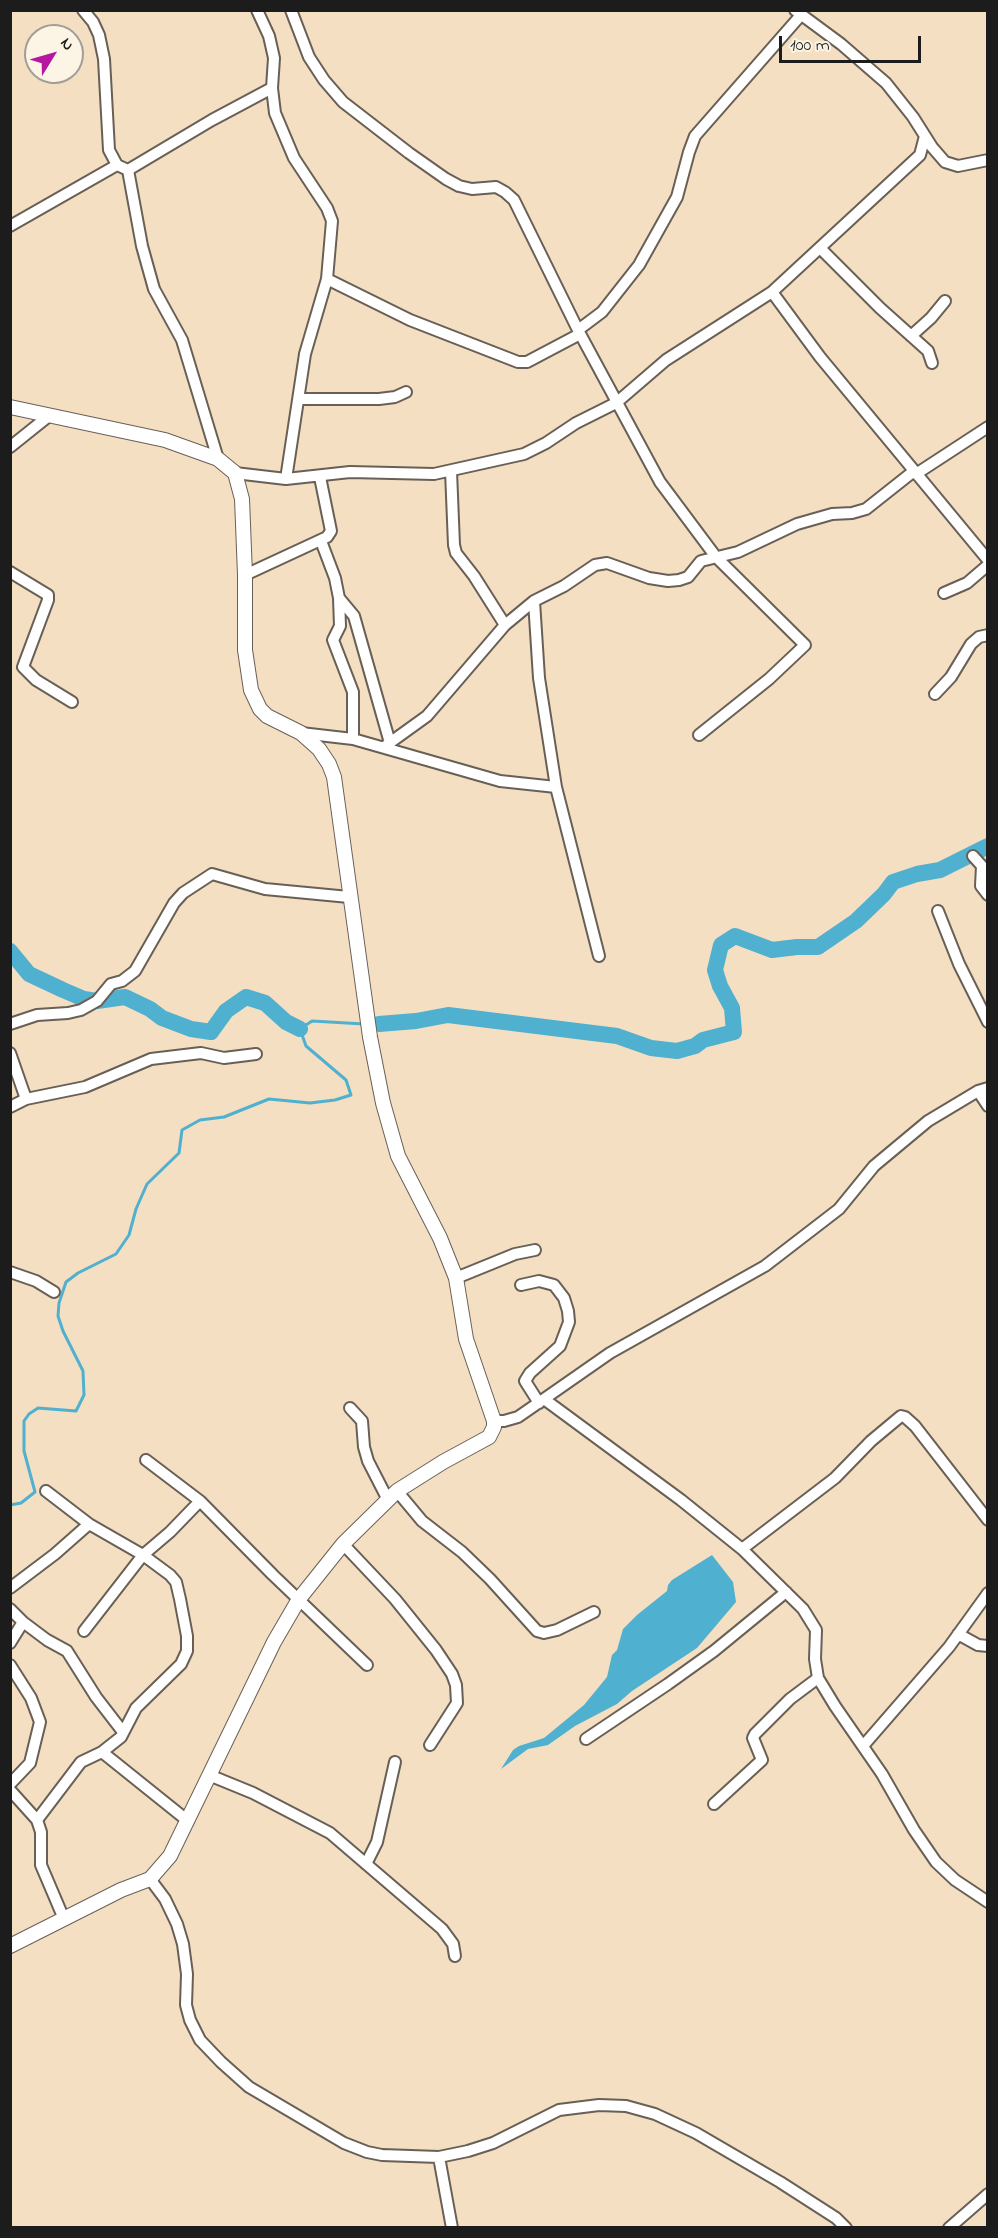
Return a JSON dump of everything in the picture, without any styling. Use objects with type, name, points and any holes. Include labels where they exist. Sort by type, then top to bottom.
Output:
[{"type":"street","points":[[83,10],[93,22],[99,35],[104,59],[109,150],[117,165],[128,170]]},
{"type":"street","points":[[257,10],[269,36],[274,58],[272,88],[275,113],[294,158],[327,208],[332,220],[327,279],[305,354],[286,479]]},
{"type":"street","points":[[291,10],[309,57],[324,80],[343,102],[446,179],[459,186],[472,189],[496,187],[514,200],[579,332],[660,482],[716,557],[805,645],[769,679],[699,735]]},
{"type":"street","points":[[327,279],[410,320],[518,363],[527,362],[579,332],[602,312],[639,265],[677,197],[695,136],[798,13],[841,44],[886,83],[945,162]]},
{"type":"street","points":[[128,170],[212,120],[272,88]]},
{"type":"street","points":[[234,473],[286,479],[350,472],[434,474],[524,454],[546,443],[576,423],[616,403],[666,360],[772,292],[920,155],[925,136]]},
{"type":"street","points":[[920,155],[958,165],[987,160]]},
{"type":"street","points":[[10,226],[117,165]]},
{"type":"street","points":[[128,170],[142,246],[154,289],[182,340],[219,459]]},
{"type":"street","points":[[820,248],[880,308],[928,351],[932,363]]},
{"type":"street","points":[[772,292],[820,357],[987,560]]},
{"type":"street","points":[[911,336],[931,318],[945,301]]},
{"type":"street","points":[[299,399],[379,399],[406,392]]},
{"type":"street","points":[[10,407],[165,440],[219,459],[234,473],[242,500],[245,650],[251,690],[260,709],[267,716],[302,733],[319,749],[334,777],[370,1037],[383,1103],[398,1156],[440,1238],[456,1278],[466,1339],[494,1421],[494,1428],[489,1437],[443,1462],[393,1495],[343,1544],[299,1599],[274,1642],[170,1856],[150,1879],[10,1946]]},
{"type":"street","points":[[10,447],[50,415]]},
{"type":"street","points":[[387,745],[427,716],[505,625],[534,601],[600,564],[607,563],[638,575],[668,581],[688,577],[701,561],[738,552],[797,524],[832,514],[852,513],[866,509],[915,472],[987,427]]},
{"type":"street","points":[[451,471],[456,553],[474,576],[505,625]]},
{"type":"street","points":[[245,575],[327,537],[330,531],[320,477]]},
{"type":"street","points":[[321,541],[335,578],[339,598],[340,626],[333,640],[353,692],[353,739]]},
{"type":"street","points":[[944,593],[967,583],[987,565]]},
{"type":"street","points":[[10,572],[48,595],[23,666],[26,672],[36,680],[72,702]]},
{"type":"street","points":[[339,598],[354,616],[357,624],[387,745]]},
{"type":"street","points":[[534,601],[539,678],[556,787],[598,956]]},
{"type":"street","points":[[935,694],[951,677],[970,644],[979,637],[987,635]]},
{"type":"street","points":[[302,733],[387,745],[500,781],[556,787]]},
{"type":"street","points":[[973,856],[982,866],[981,886],[987,895]]},
{"type":"street","points":[[10,1024],[37,1015],[68,1014],[97,1001],[111,984],[122,981],[135,970],[174,903],[183,892],[212,874],[265,889],[349,897]]},
{"type":"street","points":[[938,911],[987,1022]]},
{"type":"street","points":[[10,1053],[26,1099]]},
{"type":"street","points":[[10,1107],[26,1099],[85,1087],[151,1059],[201,1053],[224,1058],[255,1054]]},
{"type":"street","points":[[494,1421],[504,1422],[518,1417],[610,1353],[765,1266],[839,1209],[874,1166],[928,1121],[983,1089],[987,1106]]},
{"type":"street","points":[[456,1278],[515,1254],[535,1250]]},
{"type":"street","points":[[10,1272],[36,1281],[54,1292]]},
{"type":"street","points":[[521,1285],[539,1281],[554,1285],[564,1298],[569,1322],[560,1346],[530,1373],[525,1381],[542,1401],[681,1500],[742,1549],[803,1609],[816,1630],[815,1659],[818,1678],[936,1862],[956,1880],[987,1902]]},
{"type":"street","points":[[350,1408],[362,1421],[364,1447],[368,1461],[393,1495],[462,1552],[537,1631],[544,1634],[557,1630],[594,1612]]},
{"type":"street","points":[[742,1549],[835,1478],[871,1441],[900,1416],[910,1420],[987,1520]]},
{"type":"street","points":[[146,1460],[200,1500],[367,1665]]},
{"type":"street","points":[[37,1820],[81,1762],[102,1752],[121,1737],[136,1708],[181,1664],[187,1651],[187,1636],[176,1582],[170,1575],[143,1555],[89,1524],[46,1491]]},
{"type":"street","points":[[84,1631],[143,1555],[170,1532],[200,1500]]},
{"type":"street","points":[[10,1588],[89,1524]]},
{"type":"street","points":[[343,1544],[395,1599],[452,1674],[457,1691],[457,1703],[430,1745]]},
{"type":"street","points":[[586,1739],[714,1651],[786,1592]]},
{"type":"street","points":[[863,1746],[958,1634],[987,1593]]},
{"type":"street","points":[[10,1609],[47,1640],[67,1651],[123,1732]]},
{"type":"street","points":[[10,1642],[23,1622]]},
{"type":"street","points":[[958,1634],[978,1645],[987,1646]]},
{"type":"street","points":[[10,1665],[31,1698],[40,1722],[30,1763],[10,1785]]},
{"type":"street","points":[[714,1803],[762,1760],[753,1738],[755,1734],[790,1699],[818,1678]]},
{"type":"street","points":[[102,1752],[188,1821]]},
{"type":"street","points":[[366,1864],[380,1830],[395,1762]]},
{"type":"street","points":[[209,1775],[253,1793],[330,1833],[442,1929],[453,1944],[455,1956]]},
{"type":"street","points":[[10,1790],[37,1820],[41,1832],[41,1865],[64,1919]]},
{"type":"street","points":[[150,1879],[165,1899],[177,1924],[183,1944],[187,1974],[186,2005],[190,2020],[200,2040],[249,2087],[344,2143],[382,2155],[439,2157],[494,2143],[560,2110],[599,2105],[626,2106],[655,2114],[696,2133],[780,2182],[836,2218],[846,2228]]},
{"type":"street","points":[[439,2157],[452,2228]]},
{"type":"street","points":[[949,2228],[987,2194]]},
{"type":"water","points":[[712,1555],[733,1582],[736,1602],[697,1648],[632,1691],[617,1704],[575,1726],[548,1745],[528,1749],[501,1769],[513,1750],[544,1738],[584,1705],[607,1677],[612,1655],[617,1650],[623,1629],[667,1591],[672,1580]]},
{"type":"waterway","points":[[379,1024],[416,1021],[448,1015],[617,1036],[651,1048],[677,1051],[695,1046],[703,1040],[734,1032],[732,1008],[720,986],[715,970],[721,945],[735,936],[772,950],[818,947],[856,921],[893,882],[917,874],[940,870],[988,846]]},
{"type":"waterway","points":[[10,951],[29,974],[63,990],[84,999],[97,1001],[125,997],[150,1009],[162,1018],[191,1029],[211,1032],[226,1011],[246,997],[265,1003],[286,1022],[300,1029]]},
{"type":"waterway","points":[[10,1505],[21,1503],[35,1492],[24,1451],[24,1421],[38,1408],[76,1411],[84,1395],[83,1371],[58,1316],[59,1303],[66,1282],[78,1273],[116,1254],[129,1235],[136,1209],[147,1184],[179,1153],[182,1130],[200,1120],[224,1117],[269,1099],[310,1103],[335,1100],[351,1095],[346,1080],[306,1046],[300,1029],[312,1021],[364,1024]]}]
